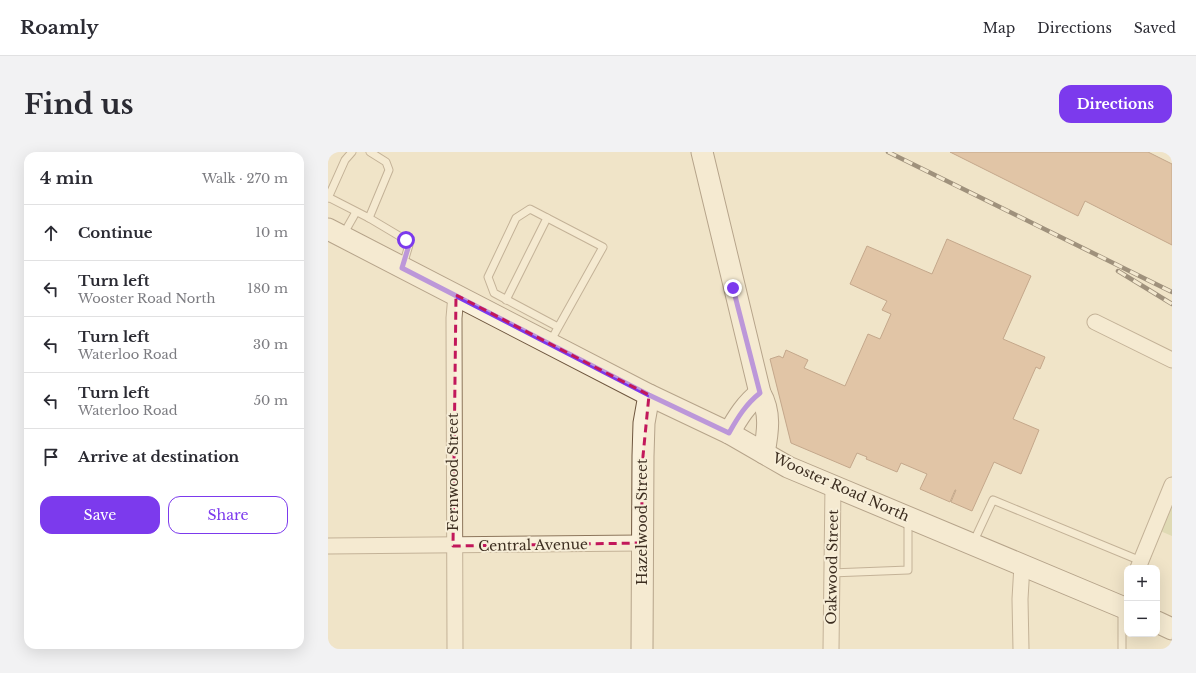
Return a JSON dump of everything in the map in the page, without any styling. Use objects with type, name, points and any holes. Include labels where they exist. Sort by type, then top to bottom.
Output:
[{"type":"main road","points":[[702,152],[760,393],[765,402],[768,413],[769,431],[764,453]]},
{"type":"main road","name":"Wooster Road North","points":[[335,233],[456,295],[489,302],[554,335],[649,395],[729,433],[788,467],[1022,565],[1124,603]]},
{"type":"main road","points":[[729,433],[739,414],[750,401],[760,393]]},
{"type":"main road","name":"Hazelwood Street","points":[[642,649],[644,430],[649,395]]},
{"type":"main road","points":[[1160,623],[1172,629]]},
{"type":"street","name":"Fernwood Street","points":[[454,649],[454,318],[456,295]]},
{"type":"street","points":[[1095,322],[1172,360]]},
{"type":"street","name":"Oakwood Street","points":[[831,649],[833,485]]},
{"type":"street","points":[[1139,565],[1172,485]]},
{"type":"street","name":"Central Avenue","points":[[328,546],[642,544]]},
{"type":"street","points":[[1021,649],[1020,599],[1022,565]]},
{"type":"lane","points":[[352,152],[345,160],[328,198],[369,218],[406,240],[409,245],[402,268]]},
{"type":"lane","points":[[369,218],[389,170],[386,162],[370,152]]},
{"type":"lane","points":[[530,209],[603,247],[554,335],[506,300],[489,302],[488,277],[516,218],[530,209]]},
{"type":"lane","points":[[335,233],[356,212]]},
{"type":"lane","points":[[506,300],[547,218]]},
{"type":"lane","points":[[972,544],[993,500],[1139,565]]},
{"type":"lane","points":[[831,573],[908,570],[908,517]]},
{"type":"lane","points":[[1122,649],[1124,618]]},
{"type":"highlighted area","points":[[456,295],[649,395],[643,456],[641,543],[453,546]]},
{"type":"green space","points":[[1172,497],[1172,536],[1158,530]]},
{"type":"building","points":[[950,152],[1148,152],[1172,164],[1172,245],[1085,201],[1078,216]]},
{"type":"building","points":[[947,239],[1031,276],[1003,339],[1045,357],[1040,369],[1036,367],[1013,419],[1039,430],[1021,474],[994,462],[972,511],[951,502],[956,490],[950,502],[920,489],[927,474],[901,463],[897,472],[866,459],[867,457],[857,453],[850,468],[791,443],[770,359],[779,356],[783,358],[786,350],[808,360],[804,368],[845,386],[868,334],[880,339],[891,314],[882,310],[887,301],[850,284],[867,246],[932,274]]},
{"type":"railway","points":[[888,152],[1172,292]]},
{"type":"railway","points":[[1118,271],[1172,304]]},
{"type":"route","points":[[406,240],[409,245],[402,268],[649,395],[729,433],[739,414],[750,401],[760,393],[733,288]]}]
